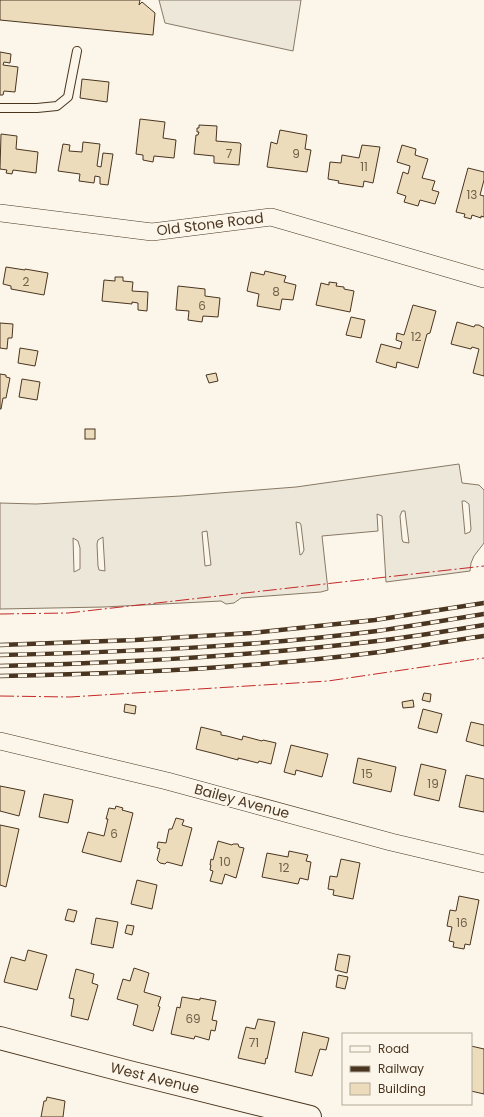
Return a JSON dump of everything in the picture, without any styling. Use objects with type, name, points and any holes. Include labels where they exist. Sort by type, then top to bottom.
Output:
[{"type":"main road","name":"West Avenue","points":[[0,1038],[310,1117]]},
{"type":"street","name":"Old Stone Road","points":[[0,213],[152,232],[271,217],[484,279]]},
{"type":"street","name":"Bailey Avenue","points":[[0,741],[167,781],[391,842],[484,864]]},
{"type":"lane","points":[[0,108],[37,108],[57,106],[68,97],[77,51]]},
{"type":"shaded area","points":[[159,0],[301,0],[293,51],[165,23]]},
{"type":"shaded area","points":[[459,464],[462,483],[479,485],[484,490],[484,543],[474,556],[470,571],[386,582],[382,516],[377,514],[378,531],[322,536],[328,590],[321,592],[241,598],[234,603],[226,604],[221,601],[104,607],[0,609],[0,503],[36,504],[181,496],[296,487]],"holes":[[[462,501],[469,504],[471,529],[470,532],[465,534]],[[402,511],[405,511],[409,543],[403,542],[400,516]],[[296,522],[300,523],[301,525],[304,550],[300,555]],[[207,531],[211,565],[205,566],[202,532]],[[103,537],[105,571],[99,570],[98,540]],[[73,538],[78,541],[80,548],[80,569],[74,572]]]},
{"type":"building","points":[[0,0],[140,0],[139,5],[142,2],[155,13],[153,35],[0,20]]},
{"type":"building","points":[[0,52],[11,54],[10,63],[4,62],[3,65],[18,67],[15,92],[4,91],[3,95],[0,95]]},
{"type":"building","points":[[82,79],[109,82],[107,102],[80,98]]},
{"type":"building","points":[[140,119],[165,122],[163,138],[176,140],[174,158],[154,156],[153,162],[143,160],[143,155],[136,154]]},
{"type":"building","points":[[199,125],[217,126],[216,141],[241,144],[239,165],[214,163],[214,156],[194,154],[196,135],[198,135],[199,132],[197,132],[197,128],[199,128]]},
{"type":"building","points":[[280,130],[307,135],[305,149],[311,150],[307,172],[267,167],[271,142],[277,144]]},
{"type":"building","points":[[1,134],[17,136],[16,149],[38,152],[36,173],[13,170],[12,174],[6,173],[7,170],[0,169]]},
{"type":"building","points":[[83,142],[100,144],[97,166],[101,167],[103,153],[113,154],[108,185],[100,184],[100,177],[95,176],[94,183],[79,181],[80,174],[58,171],[63,144],[70,145],[69,151],[82,152]]},
{"type":"building","points":[[362,145],[380,147],[373,183],[364,181],[363,187],[338,183],[339,181],[328,179],[330,162],[341,163],[342,155],[359,158]]},
{"type":"building","points":[[402,145],[416,149],[415,155],[428,159],[422,178],[435,181],[432,190],[439,192],[435,204],[420,200],[418,206],[404,202],[406,196],[397,193],[403,172],[408,174],[410,166],[397,162]]},
{"type":"building","points":[[468,168],[484,172],[484,180],[480,195],[484,196],[484,217],[481,216],[481,218],[472,215],[471,219],[464,217],[465,214],[456,212]]},
{"type":"building","points":[[6,267],[48,273],[44,295],[11,289],[11,286],[3,284]]},
{"type":"building","points":[[265,271],[286,276],[284,282],[296,285],[293,300],[282,299],[280,310],[257,306],[259,294],[247,291],[251,272],[264,275]]},
{"type":"building","points":[[115,277],[123,277],[123,281],[133,282],[132,291],[148,292],[147,311],[138,310],[138,303],[132,302],[132,304],[102,301],[104,280],[115,281]]},
{"type":"building","points":[[329,282],[337,283],[336,286],[354,291],[350,312],[316,305],[321,283],[329,285]]},
{"type":"building","points":[[178,286],[205,289],[205,296],[220,298],[218,317],[203,316],[202,322],[188,320],[189,311],[176,310]]},
{"type":"building","points":[[413,305],[436,311],[430,333],[427,334],[418,368],[397,362],[396,368],[376,362],[381,344],[400,349],[402,342],[396,340],[397,333],[404,335]]},
{"type":"building","points":[[351,317],[365,320],[361,338],[346,335]]},
{"type":"building","points":[[457,322],[474,327],[475,325],[479,325],[484,328],[484,376],[473,373],[479,349],[472,347],[471,349],[451,344]]},
{"type":"building","points":[[0,323],[13,324],[12,338],[8,338],[7,349],[0,348]]},
{"type":"building","points":[[20,348],[38,351],[35,366],[18,363]]},
{"type":"building","points":[[216,373],[218,381],[209,383],[206,375]]},
{"type":"building","points":[[0,374],[6,375],[6,377],[10,378],[6,398],[3,398],[1,409],[0,409]]},
{"type":"building","points":[[22,379],[40,382],[37,400],[19,397]]},
{"type":"building","points":[[85,429],[95,429],[95,439],[85,439]]},
{"type":"building","points":[[424,693],[431,694],[430,702],[422,700]]},
{"type":"building","points":[[413,700],[414,707],[403,708],[402,702]]},
{"type":"building","points":[[125,704],[136,706],[135,714],[124,712]]},
{"type":"building","points":[[423,709],[442,714],[437,733],[418,728]]},
{"type":"building","points":[[471,722],[484,725],[484,746],[466,741]]},
{"type":"building","points":[[201,727],[221,732],[221,735],[242,740],[243,736],[276,743],[271,764],[259,761],[258,763],[238,758],[238,760],[196,749]]},
{"type":"building","points":[[291,745],[328,754],[322,777],[296,770],[295,775],[284,772]]},
{"type":"building","points":[[358,758],[396,767],[391,792],[353,783]]},
{"type":"building","points":[[421,764],[446,770],[439,801],[414,795]]},
{"type":"building","points":[[466,775],[484,779],[484,812],[459,807]]},
{"type":"building","points":[[0,786],[25,791],[19,816],[0,811]]},
{"type":"building","points":[[44,794],[73,800],[68,823],[39,817]]},
{"type":"building","points":[[116,806],[123,808],[122,810],[133,813],[121,862],[82,852],[88,832],[104,836],[109,808],[115,809]]},
{"type":"building","points":[[176,818],[184,820],[182,825],[192,828],[182,866],[167,862],[165,864],[160,863],[157,860],[160,849],[157,848],[158,842],[166,843],[169,829],[172,829]]},
{"type":"building","points":[[0,825],[19,829],[6,887],[0,885]]},
{"type":"building","points":[[218,841],[232,845],[238,844],[239,847],[244,848],[236,878],[225,874],[222,884],[210,881],[213,871],[210,870],[211,859],[213,860]]},
{"type":"building","points":[[289,851],[308,855],[306,861],[311,862],[308,880],[300,878],[298,884],[262,877],[267,853],[288,857]]},
{"type":"building","points":[[341,859],[360,863],[353,899],[333,895],[334,890],[328,889],[330,876],[337,877]]},
{"type":"building","points":[[137,880],[157,885],[152,909],[131,904]]},
{"type":"building","points":[[459,896],[479,900],[470,945],[465,944],[464,949],[453,947],[454,942],[449,941],[452,927],[447,926],[450,910],[456,911]]},
{"type":"building","points":[[68,909],[77,911],[74,922],[65,920]]},
{"type":"building","points":[[96,918],[118,922],[113,948],[91,944]]},
{"type":"building","points":[[127,925],[134,926],[132,935],[125,933]]},
{"type":"building","points":[[28,950],[47,955],[37,990],[4,982],[11,957],[25,961]]},
{"type":"building","points":[[338,954],[350,956],[347,973],[335,970]]},
{"type":"building","points":[[134,968],[149,973],[144,992],[161,997],[158,1006],[160,1007],[153,1031],[133,1025],[138,1005],[117,999],[123,979],[130,981]]},
{"type":"building","points":[[76,969],[94,974],[92,983],[98,985],[88,1020],[71,1016],[74,999],[69,998]]},
{"type":"building","points":[[338,975],[348,977],[345,989],[336,987]]},
{"type":"building","points":[[182,997],[216,1001],[212,1020],[217,1021],[215,1031],[211,1030],[209,1040],[195,1036],[194,1039],[171,1034],[177,1007],[180,1008]]},
{"type":"building","points":[[258,1019],[275,1022],[265,1064],[238,1058],[246,1027],[255,1029]]},
{"type":"building","points":[[303,1032],[329,1038],[326,1050],[320,1049],[312,1076],[295,1072]]},
{"type":"building","points":[[472,1046],[484,1049],[484,1094],[472,1091]]},
{"type":"building","points":[[47,1097],[65,1101],[63,1117],[41,1117],[44,1101],[46,1101]]},
{"type":"railway","points":[[0,645],[135,640],[252,633],[375,620],[484,603]]},
{"type":"railway","points":[[0,655],[236,645],[330,637],[484,614]]},
{"type":"railway","points":[[0,666],[141,661],[236,655],[390,639],[484,625]]},
{"type":"railway","points":[[0,676],[143,672],[238,666],[333,658],[484,636]]},
{"type":"power","points":[[0,614],[68,613],[484,566]]},
{"type":"power","points":[[0,696],[70,697],[328,681],[484,658]]}]
